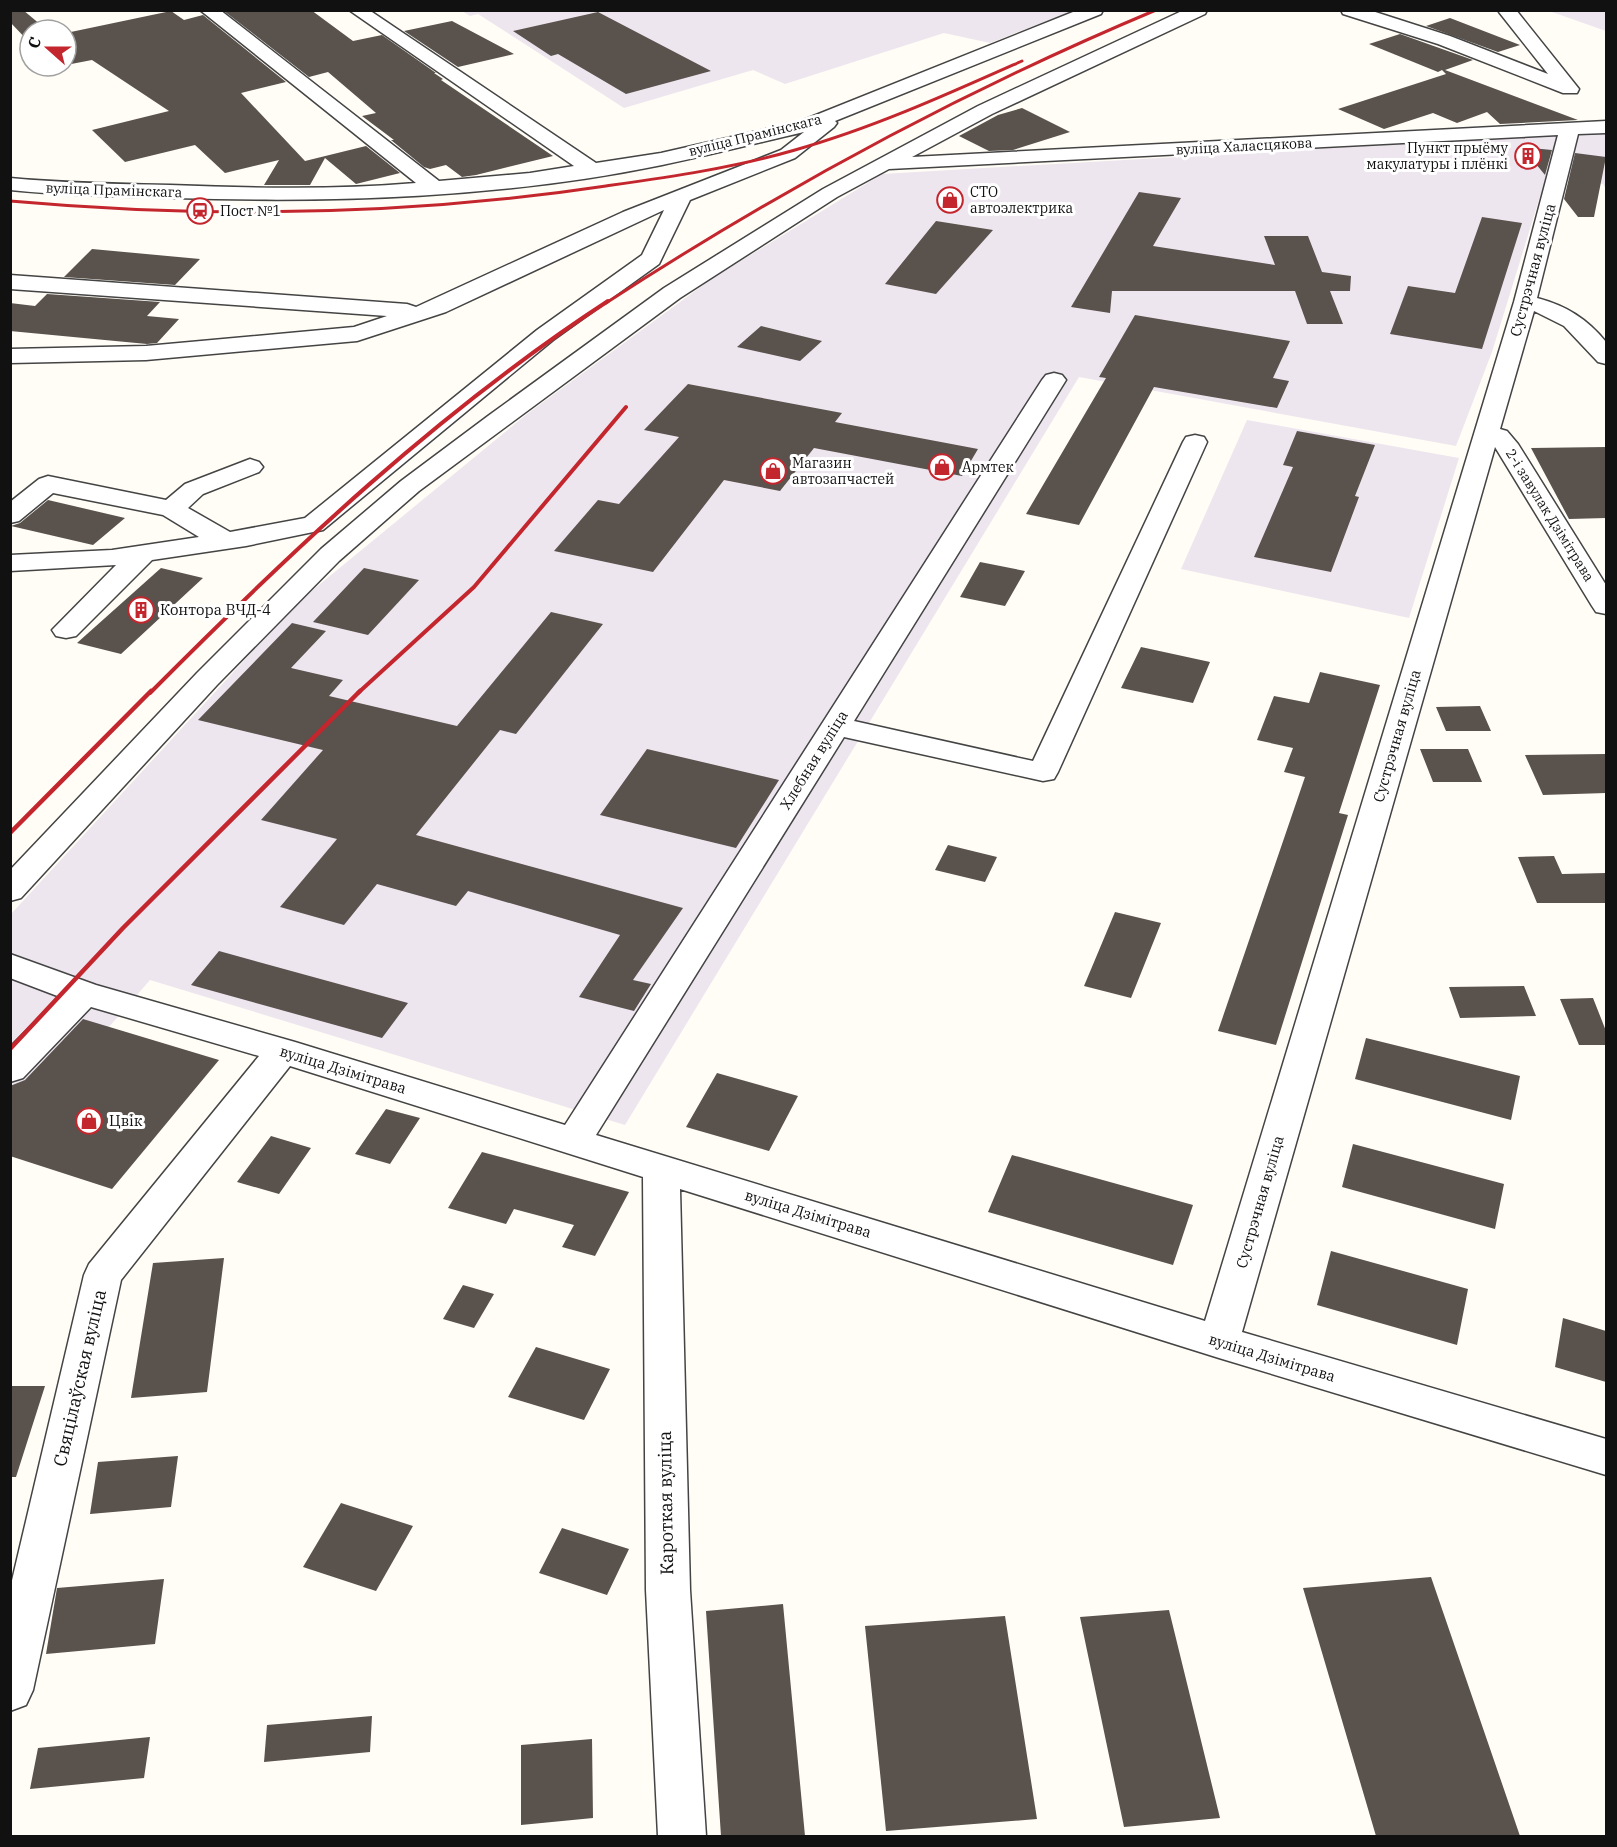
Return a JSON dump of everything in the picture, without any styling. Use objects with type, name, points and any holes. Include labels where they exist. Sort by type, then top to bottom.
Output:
[{"type":"street","points":[[208,10],[434,187]]},
{"type":"street","points":[[357,10],[434,61],[504,112],[592,169]]},
{"type":"street","name":"вуліца Прамінскага","points":[[10,184],[48,188],[331,194],[530,178],[661,159],[807,125],[1095,10]]},
{"type":"street","points":[[10,890],[232,654],[330,555],[410,486],[672,293],[741,248],[881,165],[985,110],[1199,10]]},
{"type":"street","points":[[1349,10],[1444,40],[1570,89]]},
{"type":"street","points":[[1508,12],[1570,89],[1589,120]]},
{"type":"street","points":[[10,356],[146,353],[357,334],[423,312],[630,216],[788,154],[839,112]]},
{"type":"street","name":"вуліца Халасцякова","points":[[881,165],[1589,120]]},
{"type":"street","name":"Сустрэчная вуліца","points":[[1219,1342],[1525,302],[1589,120]]},
{"type":"street","points":[[10,563],[112,558],[144,554],[314,524],[320,514],[490,375],[651,259],[681,196]]},
{"type":"street","points":[[10,282],[423,312]]},
{"type":"street","points":[[1525,302],[1556,309],[1584,330],[1606,357]]},
{"type":"street","name":"Хлебная вуліца","points":[[573,1140],[1054,380]]},
{"type":"street","name":"2-і завулак Дзімітрава","points":[[1486,434],[1498,436],[1506,444],[1606,606]]},
{"type":"street","points":[[835,726],[1043,772],[1088,681],[1124,596],[1196,442]]},
{"type":"street","points":[[171,509],[194,489],[249,467]]},
{"type":"street","points":[[10,515],[48,484],[171,509],[225,541]]},
{"type":"street","points":[[66,630],[144,554]]},
{"type":"street","name":"вуліца Дзімітрава","points":[[10,965],[84,993],[573,1140],[1219,1342],[1606,1457]]},
{"type":"street","points":[[10,1069],[84,993]]},
{"type":"street","name":"Свяцілаўская вуліца","points":[[10,1690],[103,1275],[283,1051]]},
{"type":"street","name":"Кароткая вуліца","points":[[662,1168],[668,1590],[682,1836]]},
{"type":"shaded area","points":[[462,11],[1072,11],[990,43],[944,33],[785,84],[753,70],[624,108],[478,14],[470,16]]},
{"type":"shaded area","points":[[1549,11],[1606,11],[1606,31]]},
{"type":"shaded area","points":[[1606,132],[1606,189],[1603,184],[1546,177],[1492,352],[1456,446],[1079,377],[625,1125],[150,980],[11,1139],[11,914],[297,603],[527,414],[710,280],[882,174]]},
{"type":"shaded area","points":[[1247,420],[1459,458],[1409,618],[1181,569]]},
{"type":"building","points":[[10,10],[23,10],[33,18],[18,18],[18,30],[10,22]]},
{"type":"building","points":[[311,10],[353,41],[382,35],[436,73],[434,73],[443,79],[441,80],[553,156],[462,177],[446,165],[430,169],[424,167],[362,116],[376,113],[328,72],[309,77],[224,11]]},
{"type":"building","points":[[171,11],[184,20],[203,15],[286,82],[241,93],[305,161],[366,146],[400,173],[356,184],[325,158],[310,185],[264,185],[279,160],[225,173],[195,145],[125,162],[92,130],[169,111],[92,60],[78,63],[78,30]]},
{"type":"building","points":[[598,12],[711,71],[626,94],[558,54],[551,56],[513,31]]},
{"type":"building","points":[[1450,18],[1520,45],[1498,52],[1426,26]]},
{"type":"building","points":[[452,21],[514,54],[458,67],[404,31]]},
{"type":"building","points":[[1400,34],[1473,60],[1445,70],[1578,120],[1500,124],[1487,112],[1457,123],[1433,113],[1384,129],[1338,109],[1446,74],[1442,70],[1438,72],[1369,44]]},
{"type":"building","points":[[1022,108],[1070,132],[1013,150],[989,151],[959,136],[998,115]]},
{"type":"building","points":[[1522,147],[1552,150],[1545,175]]},
{"type":"building","points":[[1575,153],[1606,157],[1594,217],[1578,217],[1564,199]]},
{"type":"building","points":[[1139,192],[1181,198],[1153,246],[1275,265],[1264,236],[1308,236],[1322,272],[1351,276],[1350,291],[1330,291],[1343,324],[1307,324],[1295,291],[1112,291],[1110,313],[1071,307]]},
{"type":"building","points":[[1482,217],[1522,223],[1482,349],[1390,334],[1408,286],[1455,293]]},
{"type":"building","points":[[936,221],[993,230],[936,294],[885,284]]},
{"type":"building","points":[[92,249],[200,259],[175,285],[64,277]]},
{"type":"building","points":[[47,294],[160,302],[147,316],[179,319],[157,343],[147,344],[10,331],[10,303],[35,306]]},
{"type":"building","points":[[1135,315],[1290,341],[1273,378],[1289,381],[1277,408],[1154,387],[1079,525],[1026,514],[1106,378],[1099,377]]},
{"type":"building","points":[[761,326],[822,341],[800,361],[737,347]]},
{"type":"building","points":[[688,384],[842,413],[835,422],[978,449],[962,476],[814,448],[780,491],[724,480],[653,572],[554,551],[598,500],[619,504],[679,437],[644,430]]},
{"type":"building","points":[[1297,431],[1375,445],[1355,496],[1359,497],[1331,572],[1254,557],[1293,467],[1283,465]]},
{"type":"building","points":[[1606,447],[1606,518],[1569,519],[1531,448]]},
{"type":"building","points":[[48,500],[125,518],[93,545],[11,526],[20,523]]},
{"type":"building","points":[[980,562],[1025,571],[1005,606],[960,597]]},
{"type":"building","name":"Контора ВЧД-4","points":[[161,568],[203,578],[121,654],[77,643]]},
{"type":"building","points":[[364,568],[419,580],[368,635],[313,622]]},
{"type":"building","points":[[551,612],[603,624],[516,734],[500,730],[416,835],[683,908],[633,980],[651,984],[634,1011],[579,997],[620,935],[468,891],[456,906],[377,884],[344,925],[280,907],[337,839],[261,820],[323,750],[198,720],[292,623],[326,631],[291,668],[343,680],[329,696],[457,726]]},
{"type":"building","points":[[1141,647],[1210,662],[1193,703],[1121,688]]},
{"type":"building","points":[[1320,672],[1380,685],[1339,813],[1348,815],[1276,1045],[1218,1031],[1305,777],[1284,772],[1293,748],[1257,740],[1274,696],[1309,703]]},
{"type":"building","points":[[1480,706],[1491,731],[1446,731],[1436,707]]},
{"type":"building","points":[[647,749],[779,780],[736,848],[600,815]]},
{"type":"building","points":[[1420,749],[1468,749],[1482,782],[1433,782]]},
{"type":"building","points":[[1606,754],[1606,793],[1543,795],[1525,755]]},
{"type":"building","points":[[948,845],[997,857],[985,882],[935,870]]},
{"type":"building","points":[[1554,856],[1562,874],[1606,873],[1606,903],[1537,903],[1518,857]]},
{"type":"building","points":[[1115,912],[1161,923],[1131,998],[1084,986]]},
{"type":"building","points":[[219,951],[408,1003],[382,1038],[191,985]]},
{"type":"building","points":[[1524,986],[1536,1016],[1460,1018],[1449,987]]},
{"type":"building","points":[[1593,998],[1606,1031],[1606,1045],[1579,1045],[1560,999]]},
{"type":"building","name":"Цвік","points":[[83,1019],[219,1060],[112,1189],[10,1156],[10,1086],[25,1080]]},
{"type":"building","points":[[1366,1038],[1520,1076],[1511,1120],[1355,1079]]},
{"type":"building","points":[[717,1073],[798,1096],[769,1151],[686,1127]]},
{"type":"building","points":[[386,1109],[420,1118],[390,1164],[355,1154]]},
{"type":"building","points":[[271,1136],[311,1148],[279,1194],[237,1182]]},
{"type":"building","points":[[1353,1144],[1504,1184],[1495,1229],[1342,1187]]},
{"type":"building","points":[[482,1152],[629,1192],[595,1256],[562,1247],[574,1225],[514,1209],[506,1224],[448,1208]]},
{"type":"building","points":[[1012,1155],[1193,1205],[1173,1265],[988,1212]]},
{"type":"building","points":[[1331,1251],[1468,1289],[1457,1345],[1317,1305]]},
{"type":"building","points":[[224,1258],[207,1392],[131,1398],[153,1263]]},
{"type":"building","points":[[463,1285],[494,1294],[474,1328],[443,1319]]},
{"type":"building","points":[[1563,1318],[1606,1331],[1606,1382],[1555,1367]]},
{"type":"building","points":[[536,1347],[610,1369],[584,1420],[508,1397]]},
{"type":"building","points":[[10,1386],[45,1386],[16,1477],[10,1477]]},
{"type":"building","points":[[178,1456],[171,1507],[90,1514],[98,1462]]},
{"type":"building","points":[[341,1503],[413,1526],[376,1591],[303,1567]]},
{"type":"building","points":[[562,1528],[629,1549],[607,1595],[539,1573]]},
{"type":"building","points":[[1431,1577],[1520,1836],[1376,1836],[1303,1588]]},
{"type":"building","points":[[164,1579],[155,1644],[46,1654],[57,1588]]},
{"type":"building","points":[[783,1604],[805,1836],[721,1836],[706,1611]]},
{"type":"building","points":[[1169,1610],[1220,1818],[1124,1827],[1080,1617]]},
{"type":"building","points":[[1005,1616],[1037,1819],[886,1831],[865,1626]]},
{"type":"building","points":[[372,1716],[370,1752],[264,1762],[267,1725]]},
{"type":"building","points":[[150,1737],[144,1778],[30,1789],[38,1748]]},
{"type":"building","points":[[592,1739],[593,1818],[521,1825],[521,1745]]},
{"type":"railway","points":[[606,303],[738,221],[875,144],[1014,74],[1156,10]]},
{"type":"railway","points":[[10,201],[160,210],[308,212],[457,204],[606,186],[725,167],[795,150],[882,121],[1022,61]]},
{"type":"railway","points":[[150,693],[313,535],[426,436],[485,389],[608,301]]},
{"type":"railway","points":[[358,693],[474,587],[626,407]]},
{"type":"railway","points":[[10,833],[151,691]]},
{"type":"railway","points":[[10,1049],[123,928],[358,693]]},
{"type":"place","name":"Пункт прыёму макулатуры і плёнкі","points":[[1528,156]]},
{"type":"place","name":"СТО автоэлектрика","points":[[950,200]]},
{"type":"place","name":"Пост №1","points":[[200,211]]},
{"type":"place","name":"Армтек","points":[[942,467]]},
{"type":"place","name":"Магазин автозапчастей","points":[[773,471]]},
{"type":"place","name":"Контора ВЧД-4","points":[[141,610]]},
{"type":"place","name":"Цвік","points":[[89,1121]]}]
